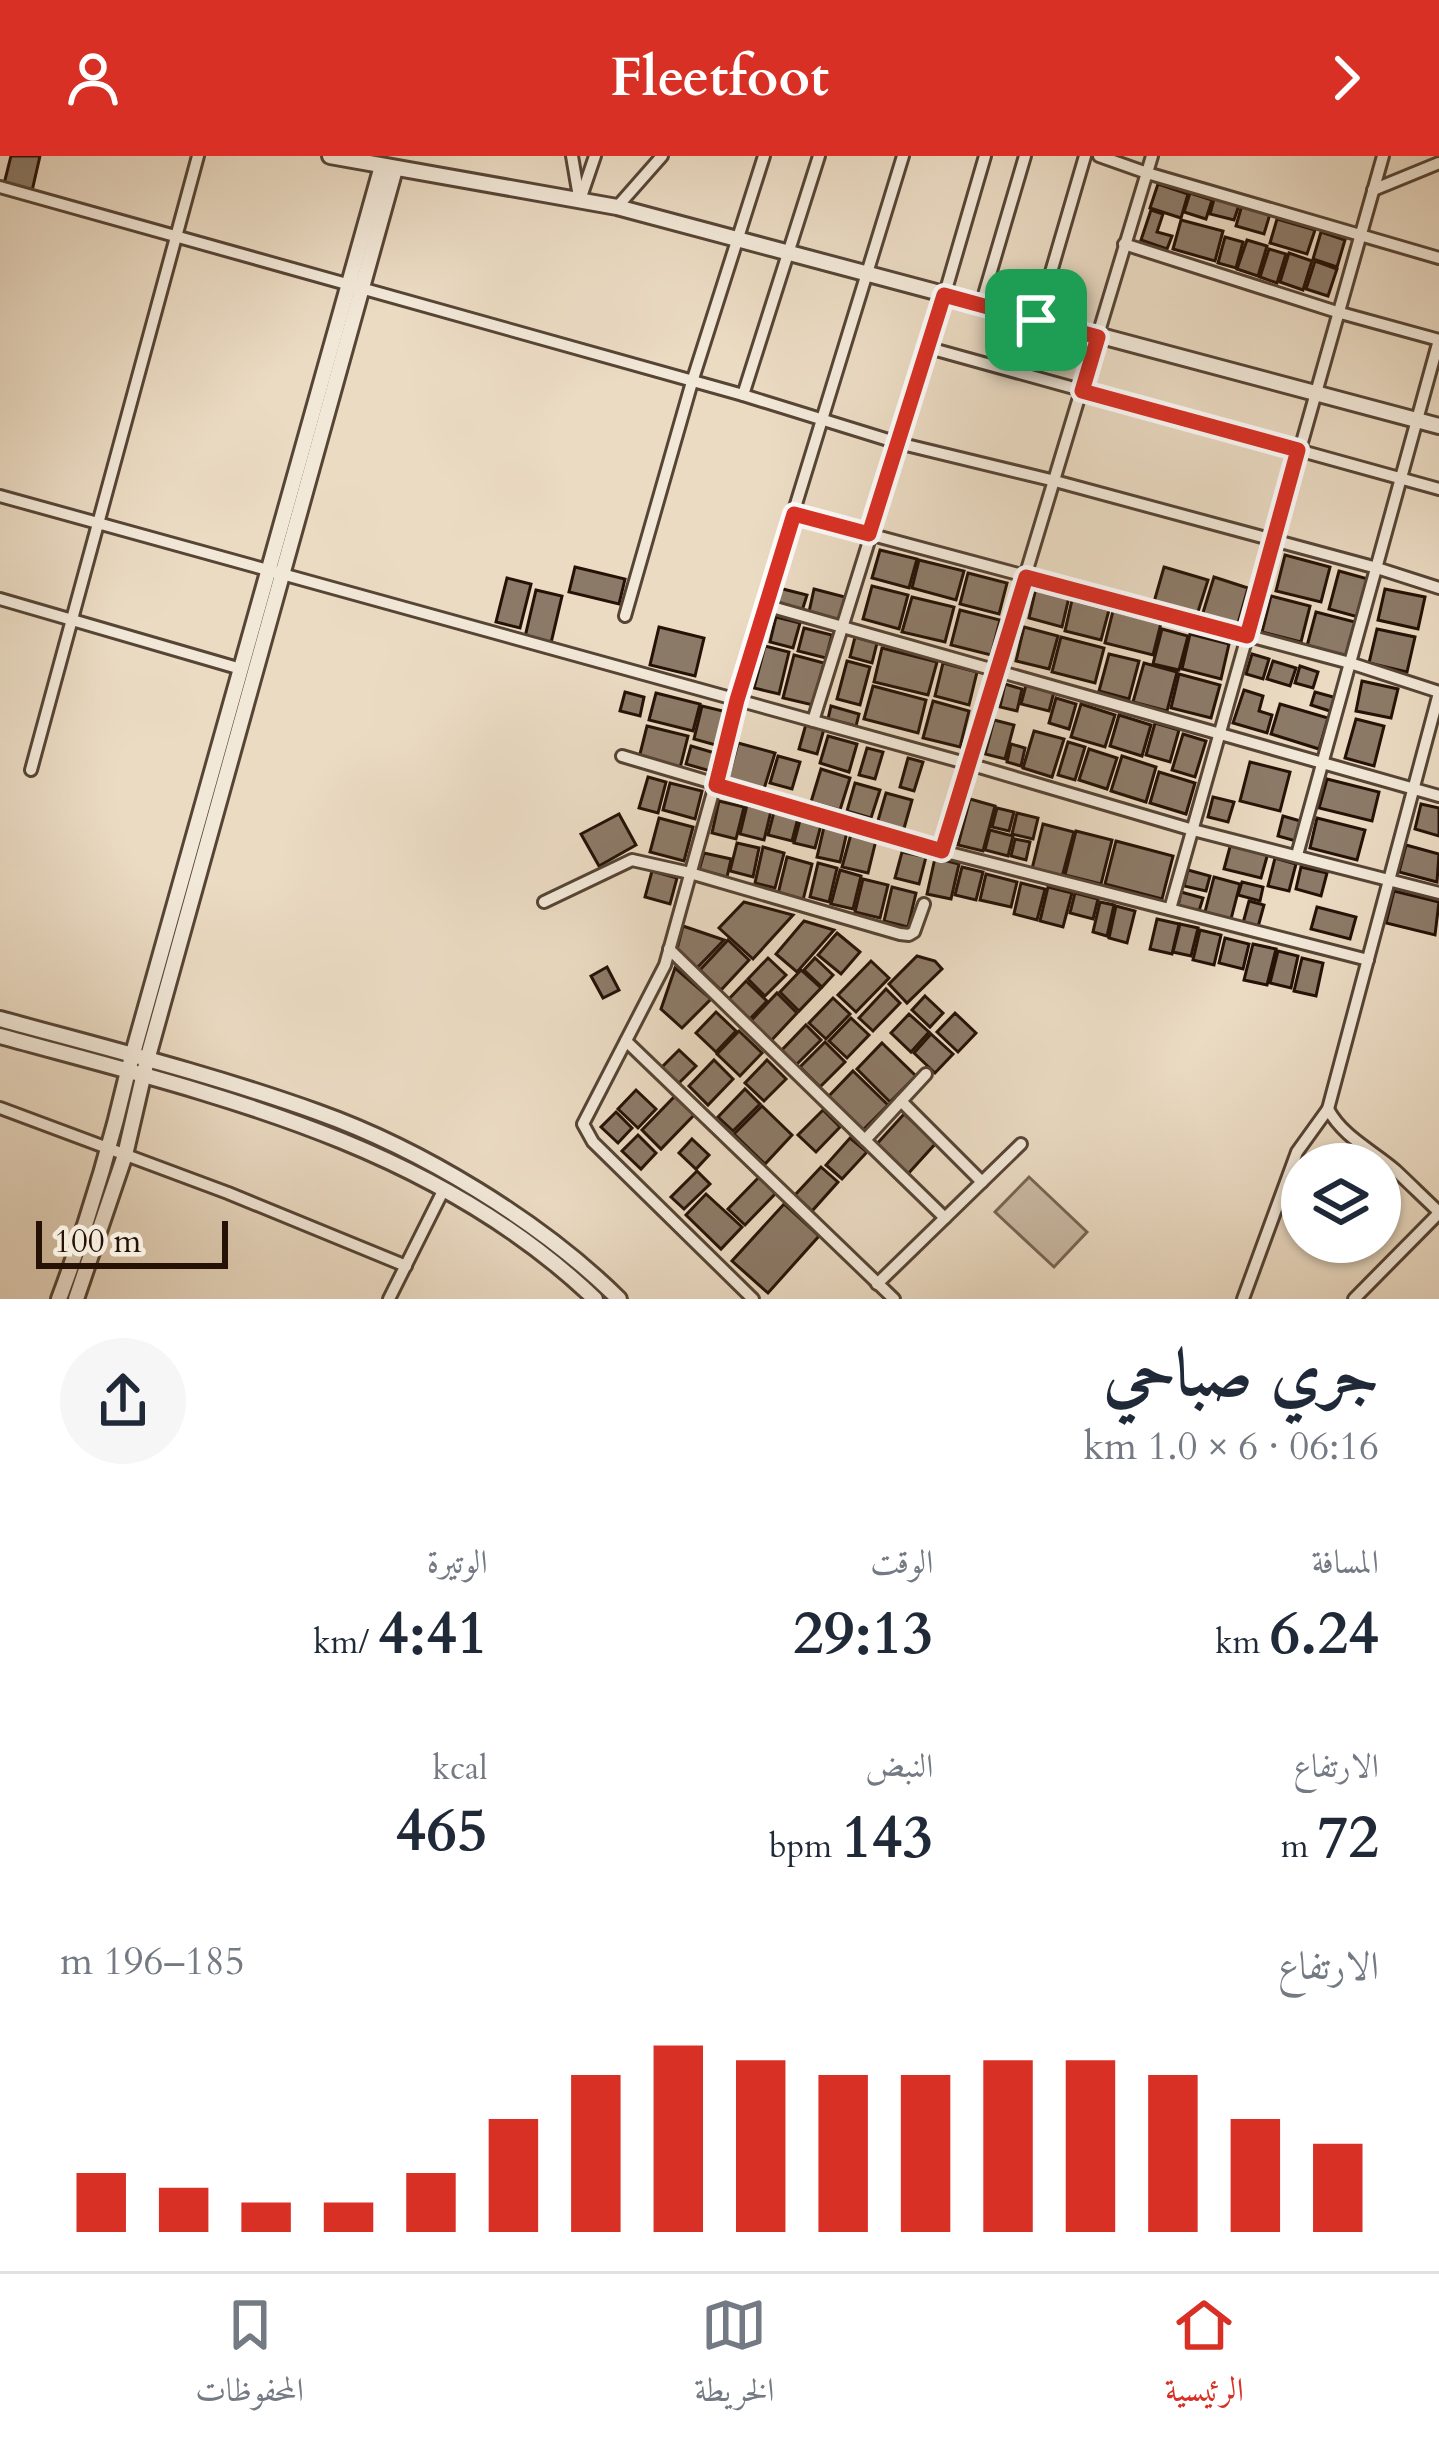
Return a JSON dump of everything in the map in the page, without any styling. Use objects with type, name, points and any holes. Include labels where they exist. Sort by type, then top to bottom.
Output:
[{"type":"street","points":[[31,770],[198,156]]},
{"type":"street","points":[[330,156],[617,207],[1439,426]]},
{"type":"street","points":[[572,156],[580,200]]},
{"type":"street","points":[[580,200],[596,156]]},
{"type":"street","points":[[625,616],[764,156]]},
{"type":"street","points":[[743,395],[819,156]]},
{"type":"street","points":[[753,1299],[593,1142],[583,1124],[665,965],[737,700],[903,156]]},
{"type":"street","points":[[813,721],[985,156]]},
{"type":"street","points":[[981,305],[1025,156]]},
{"type":"street","points":[[1036,320],[1085,156]]},
{"type":"street","points":[[1099,156],[1439,258]]},
{"type":"street","points":[[942,851],[1152,156]]},
{"type":"street","points":[[1170,909],[1383,156]]},
{"type":"street","points":[[617,207],[658,157]]},
{"type":"street","points":[[1373,190],[1439,163]]},
{"type":"street","points":[[138,1066],[388,168]]},
{"type":"street","points":[[0,188],[743,395],[898,443],[1054,481],[1439,588]]},
{"type":"street","points":[[1124,244],[1439,340],[1298,855]]},
{"type":"street","points":[[929,348],[1439,489]]},
{"type":"street","points":[[0,496],[1192,830],[1439,893]]},
{"type":"street","points":[[794,514],[1350,663],[1439,693],[1328,1109],[1297,1152],[1244,1299]]},
{"type":"street","points":[[76,1299],[241,669],[275,572]]},
{"type":"street","points":[[0,599],[241,669]]},
{"type":"street","points":[[765,605],[1439,796]]},
{"type":"street","points":[[622,756],[942,851],[1368,960]]},
{"type":"street","points":[[544,902],[632,860],[900,934],[914,932],[924,904]]},
{"type":"street","points":[[669,949],[944,1218]]},
{"type":"street","points":[[0,1019],[313,1127],[444,1189],[536,1247],[595,1299]]},
{"type":"street","points":[[0,1036],[319,1112],[469,1185],[544,1234],[619,1299]]},
{"type":"street","points":[[626,1041],[893,1299]]},
{"type":"street","points":[[865,1140],[926,1074]]},
{"type":"street","points":[[901,1101],[982,1182]]},
{"type":"street","points":[[0,1108],[228,1193],[406,1267]]},
{"type":"street","points":[[1328,1109],[1349,1136],[1392,1167],[1439,1212],[1354,1299]]},
{"type":"street","points":[[877,1284],[1021,1144]]},
{"type":"street","points":[[59,1299],[117,1153]]},
{"type":"street","points":[[389,1299],[444,1189]]},
{"type":"shaded area","points":[[1029,1177],[1087,1232],[1054,1267],[995,1212]]},
{"type":"building","points":[[11,156],[40,156],[32,191],[4,184]]},
{"type":"building","points":[[1158,184],[1188,194],[1181,218],[1150,208]]},
{"type":"building","points":[[1190,193],[1212,200],[1206,219],[1184,212]]},
{"type":"building","points":[[1214,199],[1239,205],[1234,220],[1210,214]]},
{"type":"building","points":[[1242,205],[1270,214],[1264,234],[1236,226]]},
{"type":"building","points":[[1151,210],[1163,214],[1157,232],[1172,236],[1167,249],[1141,240]]},
{"type":"building","points":[[1277,219],[1315,230],[1307,254],[1270,243]]},
{"type":"building","points":[[1181,220],[1223,231],[1215,261],[1173,249]]},
{"type":"building","points":[[1321,232],[1345,240],[1337,267],[1313,259]]},
{"type":"building","points":[[1225,237],[1243,242],[1236,268],[1218,263]]},
{"type":"building","points":[[1247,240],[1267,246],[1258,276],[1237,269]]},
{"type":"building","points":[[1269,249],[1286,254],[1277,283],[1260,277]]},
{"type":"building","points":[[1289,253],[1312,261],[1303,290],[1280,282]]},
{"type":"building","points":[[1315,261],[1337,269],[1328,296],[1306,289]]},
{"type":"building","points":[[880,550],[917,559],[909,588],[872,578]]},
{"type":"building","points":[[1285,555],[1330,567],[1321,602],[1276,591]]},
{"type":"building","points":[[919,560],[964,571],[956,600],[912,588]]},
{"type":"building","points":[[575,567],[625,579],[619,604],[569,592]]},
{"type":"building","points":[[1164,567],[1208,580],[1197,615],[1154,602]]},
{"type":"building","points":[[1339,571],[1368,579],[1358,617],[1329,609]]},
{"type":"building","points":[[968,573],[1007,583],[999,614],[960,604]]},
{"type":"building","points":[[1214,577],[1248,588],[1237,627],[1202,616]]},
{"type":"building","points":[[507,578],[531,584],[520,628],[496,622]]},
{"type":"building","points":[[872,586],[908,595],[899,629],[863,619]]},
{"type":"building","points":[[779,588],[807,595],[802,611],[775,604]]},
{"type":"building","points":[[1036,588],[1069,597],[1062,627],[1029,618]]},
{"type":"building","points":[[814,589],[845,597],[839,620],[809,612]]},
{"type":"building","points":[[1385,589],[1425,597],[1418,629],[1378,620]]},
{"type":"building","points":[[536,590],[562,596],[551,643],[525,637]]},
{"type":"building","points":[[1271,596],[1310,606],[1301,642],[1262,632]]},
{"type":"building","points":[[912,597],[954,607],[945,642],[902,632]]},
{"type":"building","points":[[1072,600],[1109,610],[1101,640],[1065,631]]},
{"type":"building","points":[[960,610],[1000,620],[991,655],[951,645]]},
{"type":"building","points":[[1113,611],[1161,623],[1153,655],[1105,643]]},
{"type":"building","points":[[1316,612],[1355,622],[1346,656],[1307,646]]},
{"type":"building","points":[[776,617],[800,623],[793,648],[770,642]]},
{"type":"building","points":[[659,627],[704,638],[695,676],[650,665]]},
{"type":"building","points":[[1024,627],[1058,636],[1049,669],[1016,661]]},
{"type":"building","points":[[804,628],[832,635],[826,658],[798,651]]},
{"type":"building","points":[[1162,629],[1188,636],[1179,670],[1153,664]]},
{"type":"building","points":[[1377,629],[1415,637],[1407,672],[1369,663]]},
{"type":"building","points":[[1190,634],[1229,644],[1221,679],[1182,669]]},
{"type":"building","points":[[855,637],[877,643],[872,663],[850,657]]},
{"type":"building","points":[[1061,637],[1104,648],[1095,683],[1052,672]]},
{"type":"building","points":[[765,646],[789,652],[779,694],[754,688]]},
{"type":"building","points":[[882,648],[937,662],[928,695],[874,682]]},
{"type":"building","points":[[1109,654],[1139,661],[1129,699],[1099,691]]},
{"type":"building","points":[[1252,654],[1269,659],[1263,679],[1246,674]]},
{"type":"building","points":[[794,655],[824,663],[813,705],[783,698]]},
{"type":"building","points":[[847,661],[870,667],[860,705],[837,699]]},
{"type":"building","points":[[1273,661],[1296,668],[1290,686],[1267,679]]},
{"type":"building","points":[[943,663],[977,672],[969,705],[935,696]]},
{"type":"building","points":[[1144,663],[1177,672],[1167,711],[1133,702]]},
{"type":"building","points":[[1300,666],[1318,672],[1313,688],[1295,683]]},
{"type":"building","points":[[1179,674],[1220,685],[1211,718],[1171,708]]},
{"type":"building","points":[[1362,681],[1398,689],[1391,718],[1356,711]]},
{"type":"building","points":[[1005,684],[1022,689],[1017,711],[1000,707]]},
{"type":"building","points":[[1026,685],[1054,692],[1049,711],[1021,704]]},
{"type":"building","points":[[873,686],[926,700],[918,733],[864,719]]},
{"type":"building","points":[[1244,690],[1263,696],[1259,711],[1272,715],[1267,733],[1233,723]]},
{"type":"building","points":[[625,692],[644,697],[640,716],[620,711]]},
{"type":"building","points":[[1315,692],[1337,698],[1333,712],[1311,705]]},
{"type":"building","points":[[656,693],[700,704],[693,731],[649,720]]},
{"type":"building","points":[[1056,698],[1076,704],[1069,729],[1049,723]]},
{"type":"building","points":[[933,701],[969,711],[960,747],[923,738]]},
{"type":"building","points":[[1081,704],[1115,715],[1105,747],[1071,737]]},
{"type":"building","points":[[1280,704],[1328,718],[1319,749],[1271,734]]},
{"type":"building","points":[[702,706],[727,712],[719,746],[694,739]]},
{"type":"building","points":[[831,706],[859,714],[856,726],[828,719]]},
{"type":"building","points":[[1119,715],[1151,725],[1142,756],[1110,746]]},
{"type":"building","points":[[1356,719],[1384,726],[1374,766],[1345,758]]},
{"type":"building","points":[[994,720],[1014,725],[1005,759],[985,754]]},
{"type":"building","points":[[1155,723],[1179,730],[1170,762],[1146,755]]},
{"type":"building","points":[[806,724],[824,729],[817,754],[799,749]]},
{"type":"building","points":[[647,726],[688,736],[680,768],[639,758]]},
{"type":"building","points":[[1034,731],[1064,739],[1052,777],[1023,768]]},
{"type":"building","points":[[1183,734],[1206,741],[1195,777],[1172,770]]},
{"type":"building","points":[[828,736],[857,744],[849,772],[820,763]]},
{"type":"building","points":[[1068,742],[1085,747],[1075,780],[1058,775]]},
{"type":"building","points":[[738,743],[775,753],[764,789],[728,779]]},
{"type":"building","points":[[1011,744],[1025,748],[1021,766],[1007,762]]},
{"type":"building","points":[[691,746],[715,753],[710,771],[686,764]]},
{"type":"building","points":[[867,748],[883,752],[875,779],[859,775]]},
{"type":"building","points":[[1089,749],[1117,758],[1107,789],[1079,780]]},
{"type":"building","points":[[778,756],[800,762],[792,789],[770,783]]},
{"type":"building","points":[[1122,756],[1156,767],[1146,802],[1111,791]]},
{"type":"building","points":[[908,758],[923,762],[914,791],[900,787]]},
{"type":"building","points":[[1250,762],[1290,772],[1280,811],[1240,801]]},
{"type":"building","points":[[821,769],[850,778],[840,810],[811,802]]},
{"type":"building","points":[[1159,772],[1195,783],[1186,814],[1150,803]]},
{"type":"building","points":[[648,777],[666,782],[658,813],[639,808]]},
{"type":"building","points":[[1327,779],[1379,792],[1372,821],[1319,808]]},
{"type":"building","points":[[670,783],[702,791],[695,819],[663,810]]},
{"type":"building","points":[[855,783],[880,790],[871,818],[847,811]]},
{"type":"building","points":[[886,793],[912,800],[903,832],[877,824]]},
{"type":"building","points":[[1213,797],[1234,802],[1228,822],[1208,817]]},
{"type":"building","points":[[970,799],[995,806],[983,851],[958,845]]},
{"type":"building","points":[[719,801],[744,807],[736,839],[712,833]]},
{"type":"building","points":[[1421,804],[1439,808],[1439,836],[1415,829]]},
{"type":"building","points":[[747,805],[771,811],[764,840],[740,834]]},
{"type":"building","points":[[997,808],[1014,812],[1009,831],[992,827]]},
{"type":"building","points":[[774,812],[798,818],[792,841],[768,835]]},
{"type":"building","points":[[1017,813],[1038,818],[1033,839],[1012,834]]},
{"type":"building","points":[[619,814],[636,845],[599,866],[581,834]]},
{"type":"building","points":[[1283,816],[1304,822],[1299,842],[1278,836]]},
{"type":"building","points":[[659,818],[693,827],[684,861],[650,852]]},
{"type":"building","points":[[1317,818],[1365,830],[1357,860],[1310,848]]},
{"type":"building","points":[[800,820],[821,825],[815,848],[794,843]]},
{"type":"building","points":[[1043,824],[1074,832],[1062,877],[1032,869]]},
{"type":"building","points":[[824,827],[847,832],[840,862],[817,857]]},
{"type":"building","points":[[990,830],[1013,836],[1008,856],[985,850]]},
{"type":"building","points":[[1076,831],[1112,840],[1101,884],[1065,875]]},
{"type":"building","points":[[851,834],[876,840],[868,873],[842,867]]},
{"type":"building","points":[[1015,839],[1030,842],[1026,860],[1011,856]]},
{"type":"building","points":[[1116,841],[1173,856],[1162,899],[1105,884]]},
{"type":"building","points":[[737,843],[759,848],[753,877],[730,871]]},
{"type":"building","points":[[1231,843],[1268,853],[1261,878],[1224,869]]},
{"type":"building","points":[[1406,845],[1439,854],[1437,882],[1399,872]]},
{"type":"building","points":[[763,847],[784,853],[775,888],[755,883]]},
{"type":"building","points":[[902,852],[926,857],[919,884],[895,878]]},
{"type":"building","points":[[704,853],[731,859],[727,877],[699,870]]},
{"type":"building","points":[[787,857],[812,864],[803,900],[778,894]]},
{"type":"building","points":[[935,858],[959,864],[951,899],[927,894]]},
{"type":"building","points":[[1275,858],[1296,864],[1289,891],[1268,886]]},
{"type":"building","points":[[818,863],[837,868],[829,902],[810,897]]},
{"type":"building","points":[[962,867],[983,872],[976,900],[955,895]]},
{"type":"building","points":[[1301,867],[1327,873],[1321,896],[1296,889]]},
{"type":"building","points":[[840,870],[861,876],[853,909],[831,904]]},
{"type":"building","points":[[1188,870],[1210,876],[1206,891],[1184,886]]},
{"type":"building","points":[[652,871],[677,878],[670,904],[645,897]]},
{"type":"building","points":[[986,874],[1017,882],[1011,907],[980,900]]},
{"type":"building","points":[[1214,877],[1240,884],[1231,919],[1205,912]]},
{"type":"building","points":[[863,879],[888,885],[880,918],[855,912]]},
{"type":"building","points":[[1242,882],[1263,887],[1260,901],[1238,895]]},
{"type":"building","points":[[1021,883],[1045,889],[1037,920],[1014,914]]},
{"type":"building","points":[[892,887],[916,893],[908,927],[884,921]]},
{"type":"building","points":[[1048,887],[1072,893],[1063,927],[1040,921]]},
{"type":"building","points":[[1394,891],[1439,902],[1435,935],[1386,923]]},
{"type":"building","points":[[1181,892],[1203,898],[1199,911],[1178,906]]},
{"type":"building","points":[[1075,893],[1098,899],[1093,919],[1070,913]]},
{"type":"building","points":[[1249,901],[1264,905],[1258,927],[1243,923]]},
{"type":"building","points":[[744,902],[793,915],[753,959],[719,928]]},
{"type":"building","points":[[1100,902],[1114,905],[1107,936],[1093,932]]},
{"type":"building","points":[[1116,906],[1135,911],[1127,943],[1109,938]]},
{"type":"building","points":[[1317,907],[1356,917],[1350,939],[1311,929]]},
{"type":"building","points":[[1157,919],[1179,924],[1172,954],[1150,949]]},
{"type":"building","points":[[804,921],[834,930],[797,972],[776,954]]},
{"type":"building","points":[[1180,924],[1198,928],[1191,956],[1173,952]]},
{"type":"building","points":[[683,926],[724,940],[696,969],[677,949]]},
{"type":"building","points":[[1200,930],[1221,935],[1214,965],[1193,960]]},
{"type":"building","points":[[837,933],[860,952],[841,974],[818,955]]},
{"type":"building","points":[[1225,938],[1249,944],[1243,969],[1219,963]]},
{"type":"building","points":[[728,940],[749,960],[721,990],[700,970]]},
{"type":"building","points":[[1253,944],[1276,949],[1267,985],[1244,980]]},
{"type":"building","points":[[1278,951],[1298,956],[1291,988],[1270,983]]},
{"type":"building","points":[[917,956],[935,961],[942,969],[907,1003],[889,984]]},
{"type":"building","points":[[768,958],[786,975],[765,996],[748,979]]},
{"type":"building","points":[[815,958],[833,975],[822,987],[804,970]]},
{"type":"building","points":[[1302,958],[1323,963],[1316,996],[1294,991]]},
{"type":"building","points":[[871,961],[889,978],[856,1012],[838,995]]},
{"type":"building","points":[[607,967],[619,990],[603,998],[591,976]]},
{"type":"building","points":[[675,968],[711,999],[682,1028],[661,1009]]},
{"type":"building","points":[[801,970],[821,988],[799,1011],[780,992]]},
{"type":"building","points":[[746,981],[767,1001],[748,1021],[727,1001]]},
{"type":"building","points":[[886,989],[900,1003],[873,1031],[859,1018]]},
{"type":"building","points":[[777,993],[797,1013],[769,1043],[748,1024]]},
{"type":"building","points":[[925,996],[943,1013],[930,1027],[912,1010]]},
{"type":"building","points":[[833,998],[850,1014],[826,1039],[809,1023]]},
{"type":"building","points":[[716,1012],[736,1031],[716,1052],[696,1033]]},
{"type":"building","points":[[955,1013],[976,1033],[958,1052],[937,1032]]},
{"type":"building","points":[[909,1014],[929,1032],[911,1052],[891,1033]]},
{"type":"building","points":[[851,1018],[869,1035],[847,1058],[829,1041]]},
{"type":"building","points":[[806,1025],[821,1040],[795,1066],[780,1052]]},
{"type":"building","points":[[739,1031],[762,1053],[740,1076],[717,1054]]},
{"type":"building","points":[[931,1034],[953,1054],[935,1073],[914,1053]]},
{"type":"building","points":[[825,1042],[845,1062],[820,1087],[800,1067]]},
{"type":"building","points":[[882,1043],[916,1076],[890,1102],[857,1069]]},
{"type":"building","points":[[679,1050],[696,1066],[678,1084],[661,1068]]},
{"type":"building","points":[[714,1060],[733,1079],[708,1105],[689,1086]]},
{"type":"building","points":[[767,1060],[786,1079],[764,1101],[745,1083]]},
{"type":"building","points":[[853,1071],[888,1105],[863,1130],[828,1097]]},
{"type":"building","points":[[745,1089],[760,1104],[733,1131],[718,1117]]},
{"type":"building","points":[[636,1090],[656,1109],[638,1128],[618,1109]]},
{"type":"building","points":[[676,1095],[695,1114],[661,1149],[642,1130]]},
{"type":"building","points":[[762,1106],[792,1135],[765,1164],[734,1134]]},
{"type":"building","points":[[823,1110],[840,1127],[816,1152],[798,1135]]},
{"type":"building","points":[[616,1112],[632,1128],[618,1143],[601,1127]]},
{"type":"building","points":[[904,1114],[936,1143],[907,1175],[875,1146]]},
{"type":"building","points":[[638,1135],[656,1153],[641,1169],[622,1151]]},
{"type":"building","points":[[850,1138],[867,1152],[842,1179],[826,1165]]},
{"type":"building","points":[[692,1139],[709,1155],[696,1169],[679,1153]]},
{"type":"building","points":[[821,1167],[838,1182],[812,1211],[795,1195]]},
{"type":"building","points":[[697,1171],[710,1184],[684,1209],[671,1197]]},
{"type":"building","points":[[759,1177],[776,1193],[745,1225],[728,1209]]},
{"type":"building","points":[[706,1194],[742,1227],[721,1249],[686,1215]]},
{"type":"building","points":[[784,1204],[819,1236],[768,1293],[732,1261]]},
{"type":"route","points":[[944,295],[1036,320],[1098,337],[1082,391],[1298,450],[1247,636],[1026,577],[942,851],[716,785],[794,514],[869,534],[944,295]]}]
